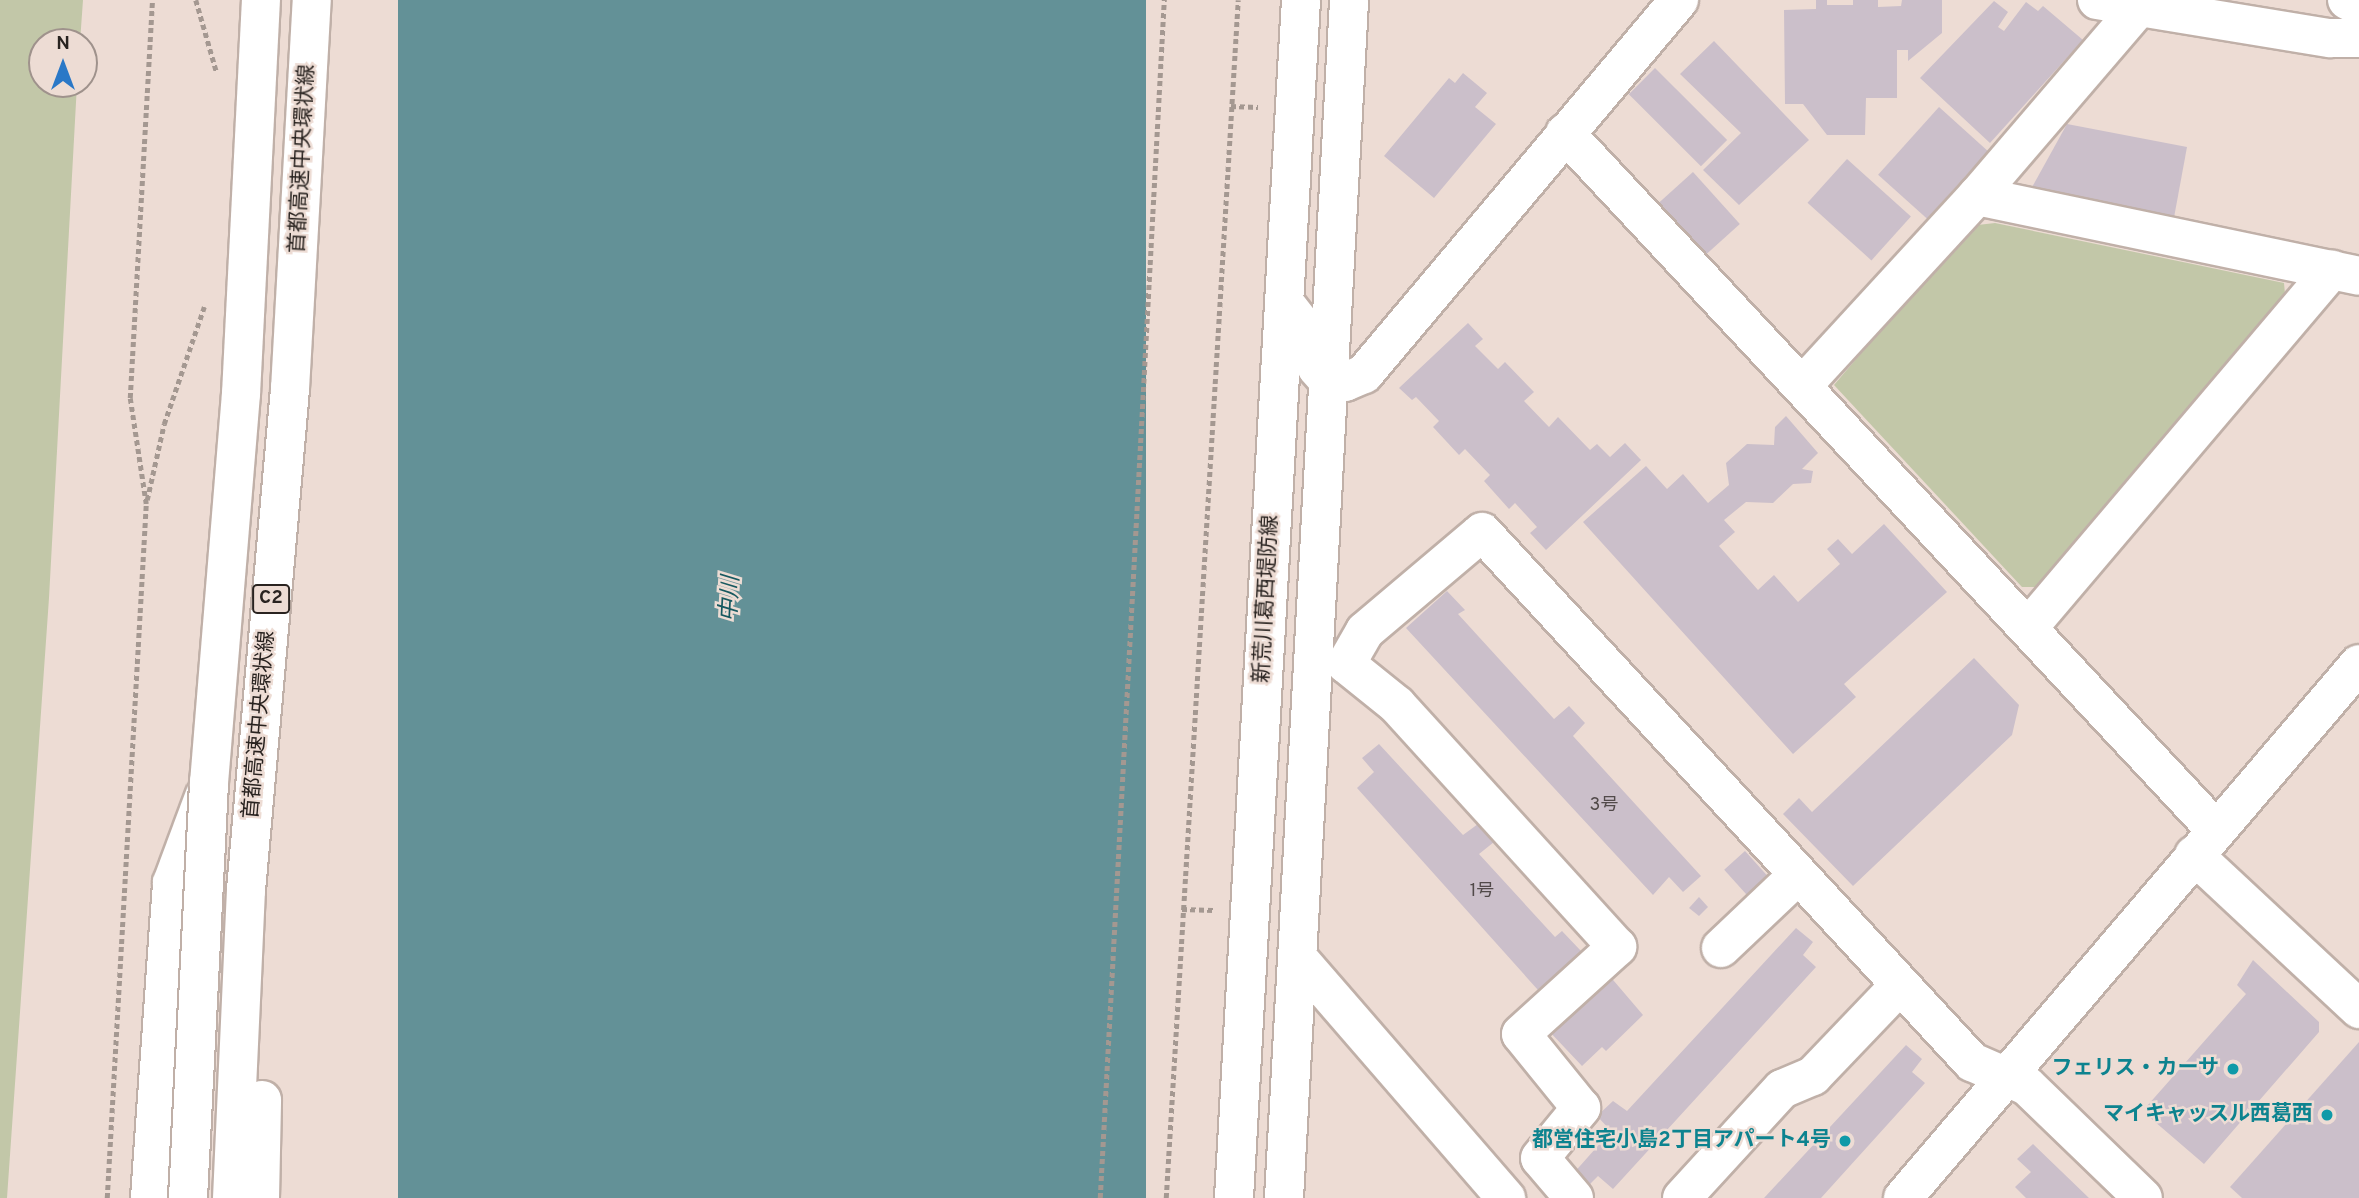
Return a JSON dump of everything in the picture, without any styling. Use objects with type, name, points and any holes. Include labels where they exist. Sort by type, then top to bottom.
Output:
[{"type":"main road","name":"C2","points":[[188,1198],[209,783],[241,394],[261,0]]},
{"type":"main road","name":"首都高速中央環状線","points":[[232,1198],[246,890],[289,389],[312,0]]},
{"type":"main road","name":"新荒川葛西堤防線","points":[[1234,1198],[1301,0]]},
{"type":"main road","points":[[1284,1198],[1298,958],[1329,664],[1329,382],[1349,0]]},
{"type":"main road","points":[[1284,302],[1303,326],[1317,368],[1329,382],[1345,382],[1364,374],[1679,0]]},
{"type":"main road","points":[[2097,0],[2330,38],[2359,38]]},
{"type":"main road","points":[[2347,0],[2359,6]]},
{"type":"main road","points":[[1803,385],[1977,196],[2139,7]]},
{"type":"main road","points":[[1565,133],[2028,628],[2205,842],[2359,1009]]},
{"type":"main road","points":[[1977,196],[2345,273],[2028,628]]},
{"type":"main road","points":[[1329,664],[1364,631],[1482,532],[1972,1062],[2027,1086],[2143,1198]]},
{"type":"main road","points":[[1329,664],[1397,705],[1617,947],[1521,1034],[1581,1108],[1540,1158],[1574,1198]]},
{"type":"main road","points":[[1907,1196],[2205,842],[2359,664]]},
{"type":"main road","points":[[150,1198],[172,883],[209,783]]},
{"type":"main road","points":[[1721,948],[1798,875]]},
{"type":"main road","points":[[246,890],[264,1012],[260,1198]]},
{"type":"main road","points":[[1298,958],[1506,1198]]},
{"type":"main road","points":[[1682,1198],[1782,1089],[1812,1076],[1900,985]]},
{"type":"path","points":[[107,1198],[146,504],[130,398],[152,0]]},
{"type":"path","points":[[1100,1198],[1164,0]]},
{"type":"path","points":[[1166,1198],[1238,0]]},
{"type":"green space","points":[[0,0],[83,0],[81,28],[28,28],[28,98],[76,98],[49,598],[7,1198],[0,1198]]},
{"type":"green space","points":[[1995,223],[2284,283],[2286,305],[2047,587],[2022,587],[1834,385],[1969,226]]},
{"type":"water","name":"中川","points":[[398,0],[1146,0],[1146,1198],[398,1198]]},
{"type":"building","points":[[1816,0],[1827,0],[1827,5],[1853,5],[1853,0],[1878,0],[1878,7],[1901,6],[1902,0],[1942,0],[1942,33],[1908,61],[1908,50],[1897,50],[1897,98],[1866,98],[1865,135],[1827,135],[1803,104],[1785,104],[1784,10],[1816,9]]},
{"type":"building","points":[[1994,1],[2008,12],[1998,27],[2004,31],[2026,2],[2038,11],[2043,6],[2083,40],[1990,143],[1920,78]]},
{"type":"building","points":[[1714,41],[1809,140],[1739,205],[1703,170],[1741,133],[1680,74]]},
{"type":"building","points":[[1655,68],[1727,140],[1701,166],[1629,94]]},
{"type":"building","points":[[1463,73],[1487,93],[1475,107],[1496,124],[1434,198],[1384,156],[1449,78],[1455,83]]},
{"type":"building","points":[[1939,107],[1988,151],[1927,219],[1878,175]]},
{"type":"building","points":[[2067,124],[2187,147],[2173,223],[2026,198]]},
{"type":"building","points":[[1847,159],[1911,217],[1871,260],[1808,203]]},
{"type":"building","points":[[1693,172],[1740,224],[1705,255],[1658,203]]},
{"type":"building","points":[[1468,323],[1483,339],[1475,346],[1498,369],[1505,362],[1534,392],[1524,401],[1549,427],[1558,417],[1590,450],[1597,444],[1610,457],[1625,443],[1641,460],[1546,550],[1530,533],[1537,527],[1515,503],[1509,509],[1484,481],[1490,475],[1465,449],[1459,455],[1433,427],[1439,421],[1416,397],[1412,400],[1399,388]]},
{"type":"building","points":[[1786,416],[1818,453],[1802,469],[1813,471],[1811,483],[1793,484],[1773,503],[1746,502],[1724,520],[1735,532],[1719,546],[1758,590],[1774,575],[1798,602],[1840,564],[1827,549],[1838,539],[1852,554],[1884,524],[1947,592],[1844,684],[1856,697],[1793,754],[1583,522],[1646,466],[1667,489],[1683,474],[1708,503],[1729,485],[1726,463],[1747,444],[1774,445],[1775,427]]},
{"type":"building","points":[[1447,591],[1465,610],[1458,614],[1554,719],[1569,706],[1585,723],[1573,736],[1701,876],[1683,892],[1669,877],[1653,895],[1406,628]]},
{"type":"building","points":[[1974,658],[2019,705],[2012,735],[1853,886],[1783,814],[1799,798],[1812,812]]},
{"type":"building","points":[[1379,744],[1463,835],[1478,824],[1494,842],[1479,854],[1555,937],[1562,931],[1581,951],[1538,990],[1357,788],[1374,772],[1362,758]]},
{"type":"building","points":[[1745,851],[1769,878],[1748,896],[1724,870]]},
{"type":"building","points":[[1699,897],[1708,907],[1699,916],[1689,908]]},
{"type":"building","points":[[1796,928],[1813,942],[1803,955],[1816,967],[1613,1189],[1598,1176],[1586,1188],[1572,1175],[1611,1131],[1597,1116],[1613,1101],[1627,1111]]},
{"type":"building","name":"フェリス・カーサ","points":[[2253,960],[2319,1022],[2319,1032],[2204,1164],[2147,1115],[2147,1106],[2246,994],[2237,985]]},
{"type":"building","points":[[1608,974],[1643,1015],[1606,1051],[1602,1047],[1582,1066],[1548,1030]]},
{"type":"building","name":"マイキャッスル西葛西","points":[[2359,1042],[2359,1198],[2242,1198],[2230,1187]]},
{"type":"building","name":"都営住宅小島2丁目アパート4号","points":[[1906,1045],[1922,1059],[1912,1072],[1925,1083],[1821,1198],[1764,1198]]},
{"type":"building","points":[[2033,1144],[2089,1198],[2026,1198],[2015,1187],[2031,1172],[2017,1159]]},
{"type":"place","name":"フェリス・カーサ","points":[[2233,1069]]},
{"type":"place","name":"マイキャッスル西葛西","points":[[2327,1115]]},
{"type":"place","name":"都営住宅小島2丁目アパート4号","points":[[1845,1141]]}]
